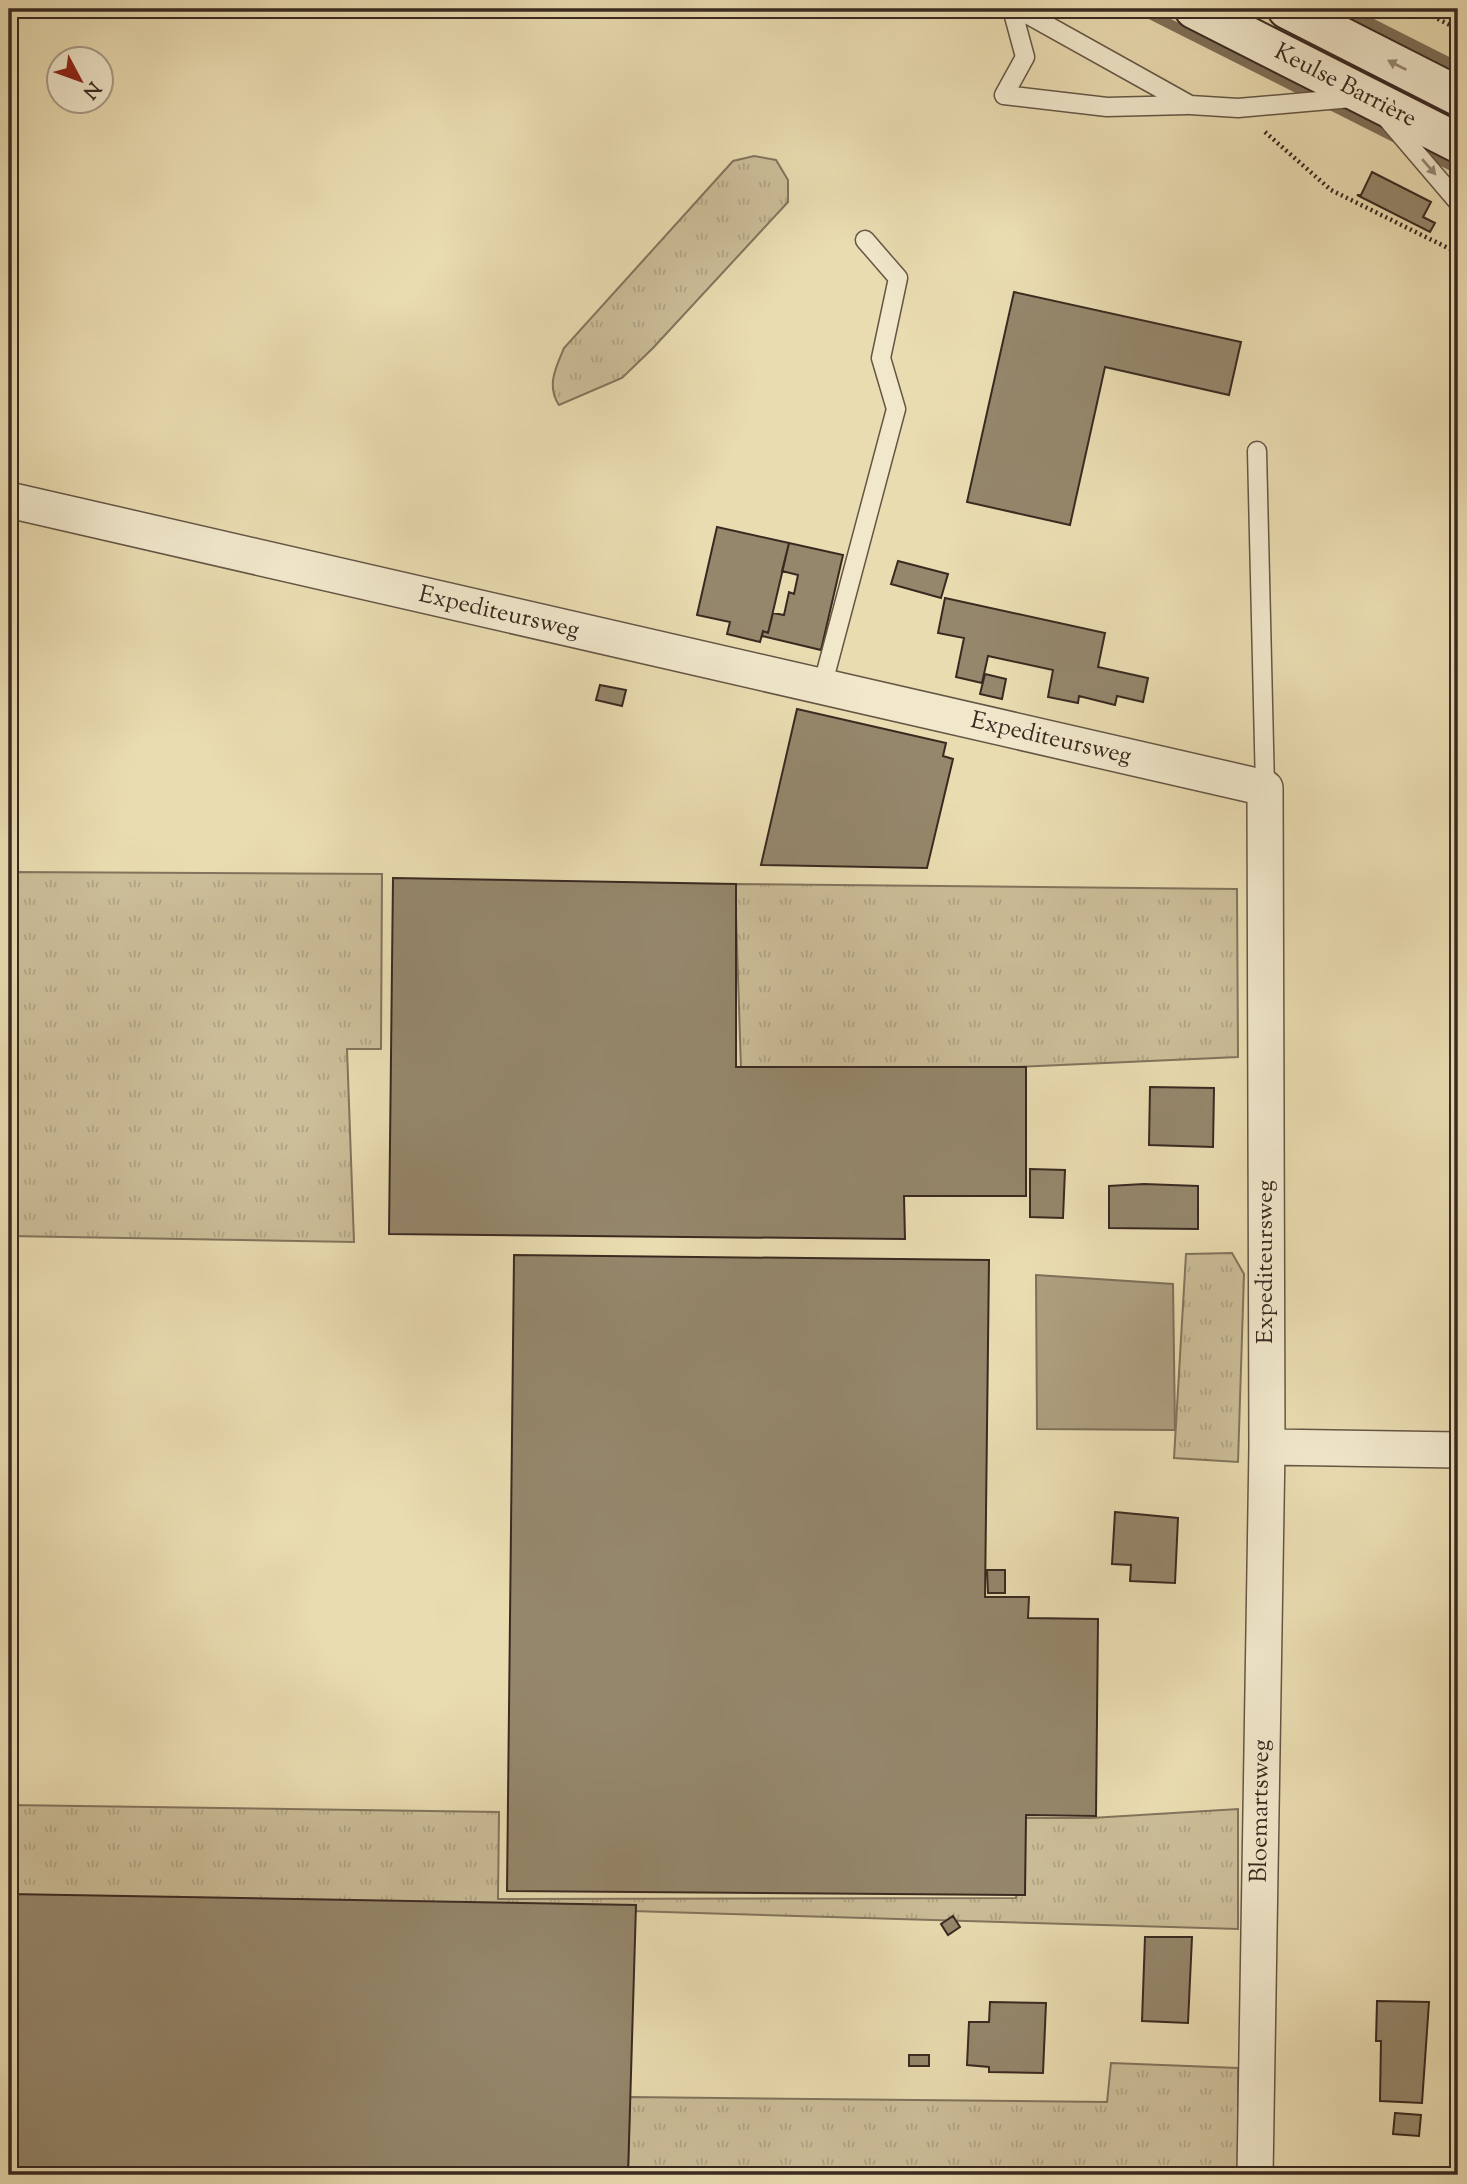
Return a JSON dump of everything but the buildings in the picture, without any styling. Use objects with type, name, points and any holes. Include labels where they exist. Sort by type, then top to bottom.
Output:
[{"type":"main road","name":"Keulse Barrière","points":[[1194,9],[1458,144]]},
{"type":"main road","name":"Keulse Barrière","points":[[1287,9],[1458,96]]},
{"type":"street","name":"Expediteursweg","points":[[9,500],[1265,789],[1267,1447]]},
{"type":"street","points":[[1267,1447],[1458,1450]]},
{"type":"street","name":"Bloemartsweg","points":[[1255,2175],[1267,1447]]},
{"type":"lane","points":[[1012,9],[1026,57],[1004,95],[1107,107],[1189,105],[1238,108],[1368,97],[1458,202]]},
{"type":"lane","points":[[1018,9],[1189,105]]},
{"type":"lane","points":[[822,687],[896,408],[881,358],[898,278],[865,240]]},
{"type":"lane","points":[[1257,451],[1265,789]]},
{"type":"path","points":[[1418,9],[1458,29]]},
{"type":"green space","points":[[1430,9],[1458,9],[1458,23]]},
{"type":"green space","points":[[754,156],[776,160],[788,180],[788,202],[622,378],[559,405],[553,384],[555,369],[564,348],[733,161]]},
{"type":"green space","points":[[9,872],[382,874],[381,1049],[347,1049],[354,1242],[9,1236]]},
{"type":"green space","points":[[735,884],[1237,889],[1238,1057],[908,1072],[741,1069]]},
{"type":"green space","points":[[1232,1253],[1244,1274],[1238,1462],[1174,1458],[1186,1254]]},
{"type":"green space","points":[[9,1805],[499,1812],[498,1899],[1016,1898],[1023,1818],[1091,1818],[1238,1809],[1238,1929],[631,1911],[9,1901]]},
{"type":"green space","points":[[1111,2063],[1238,2068],[1238,2175],[9,2175],[9,2157],[628,2167],[630,2097],[1107,2102]]},
{"type":"shaded area","points":[[1036,1275],[1173,1284],[1175,1430],[1037,1429]]},
{"type":"waterway","points":[[1140,9],[1400,140]]},
{"type":"waterway","points":[[1343,9],[1458,67]]},
{"type":"waterway","points":[[1418,149],[1458,169]]}]
